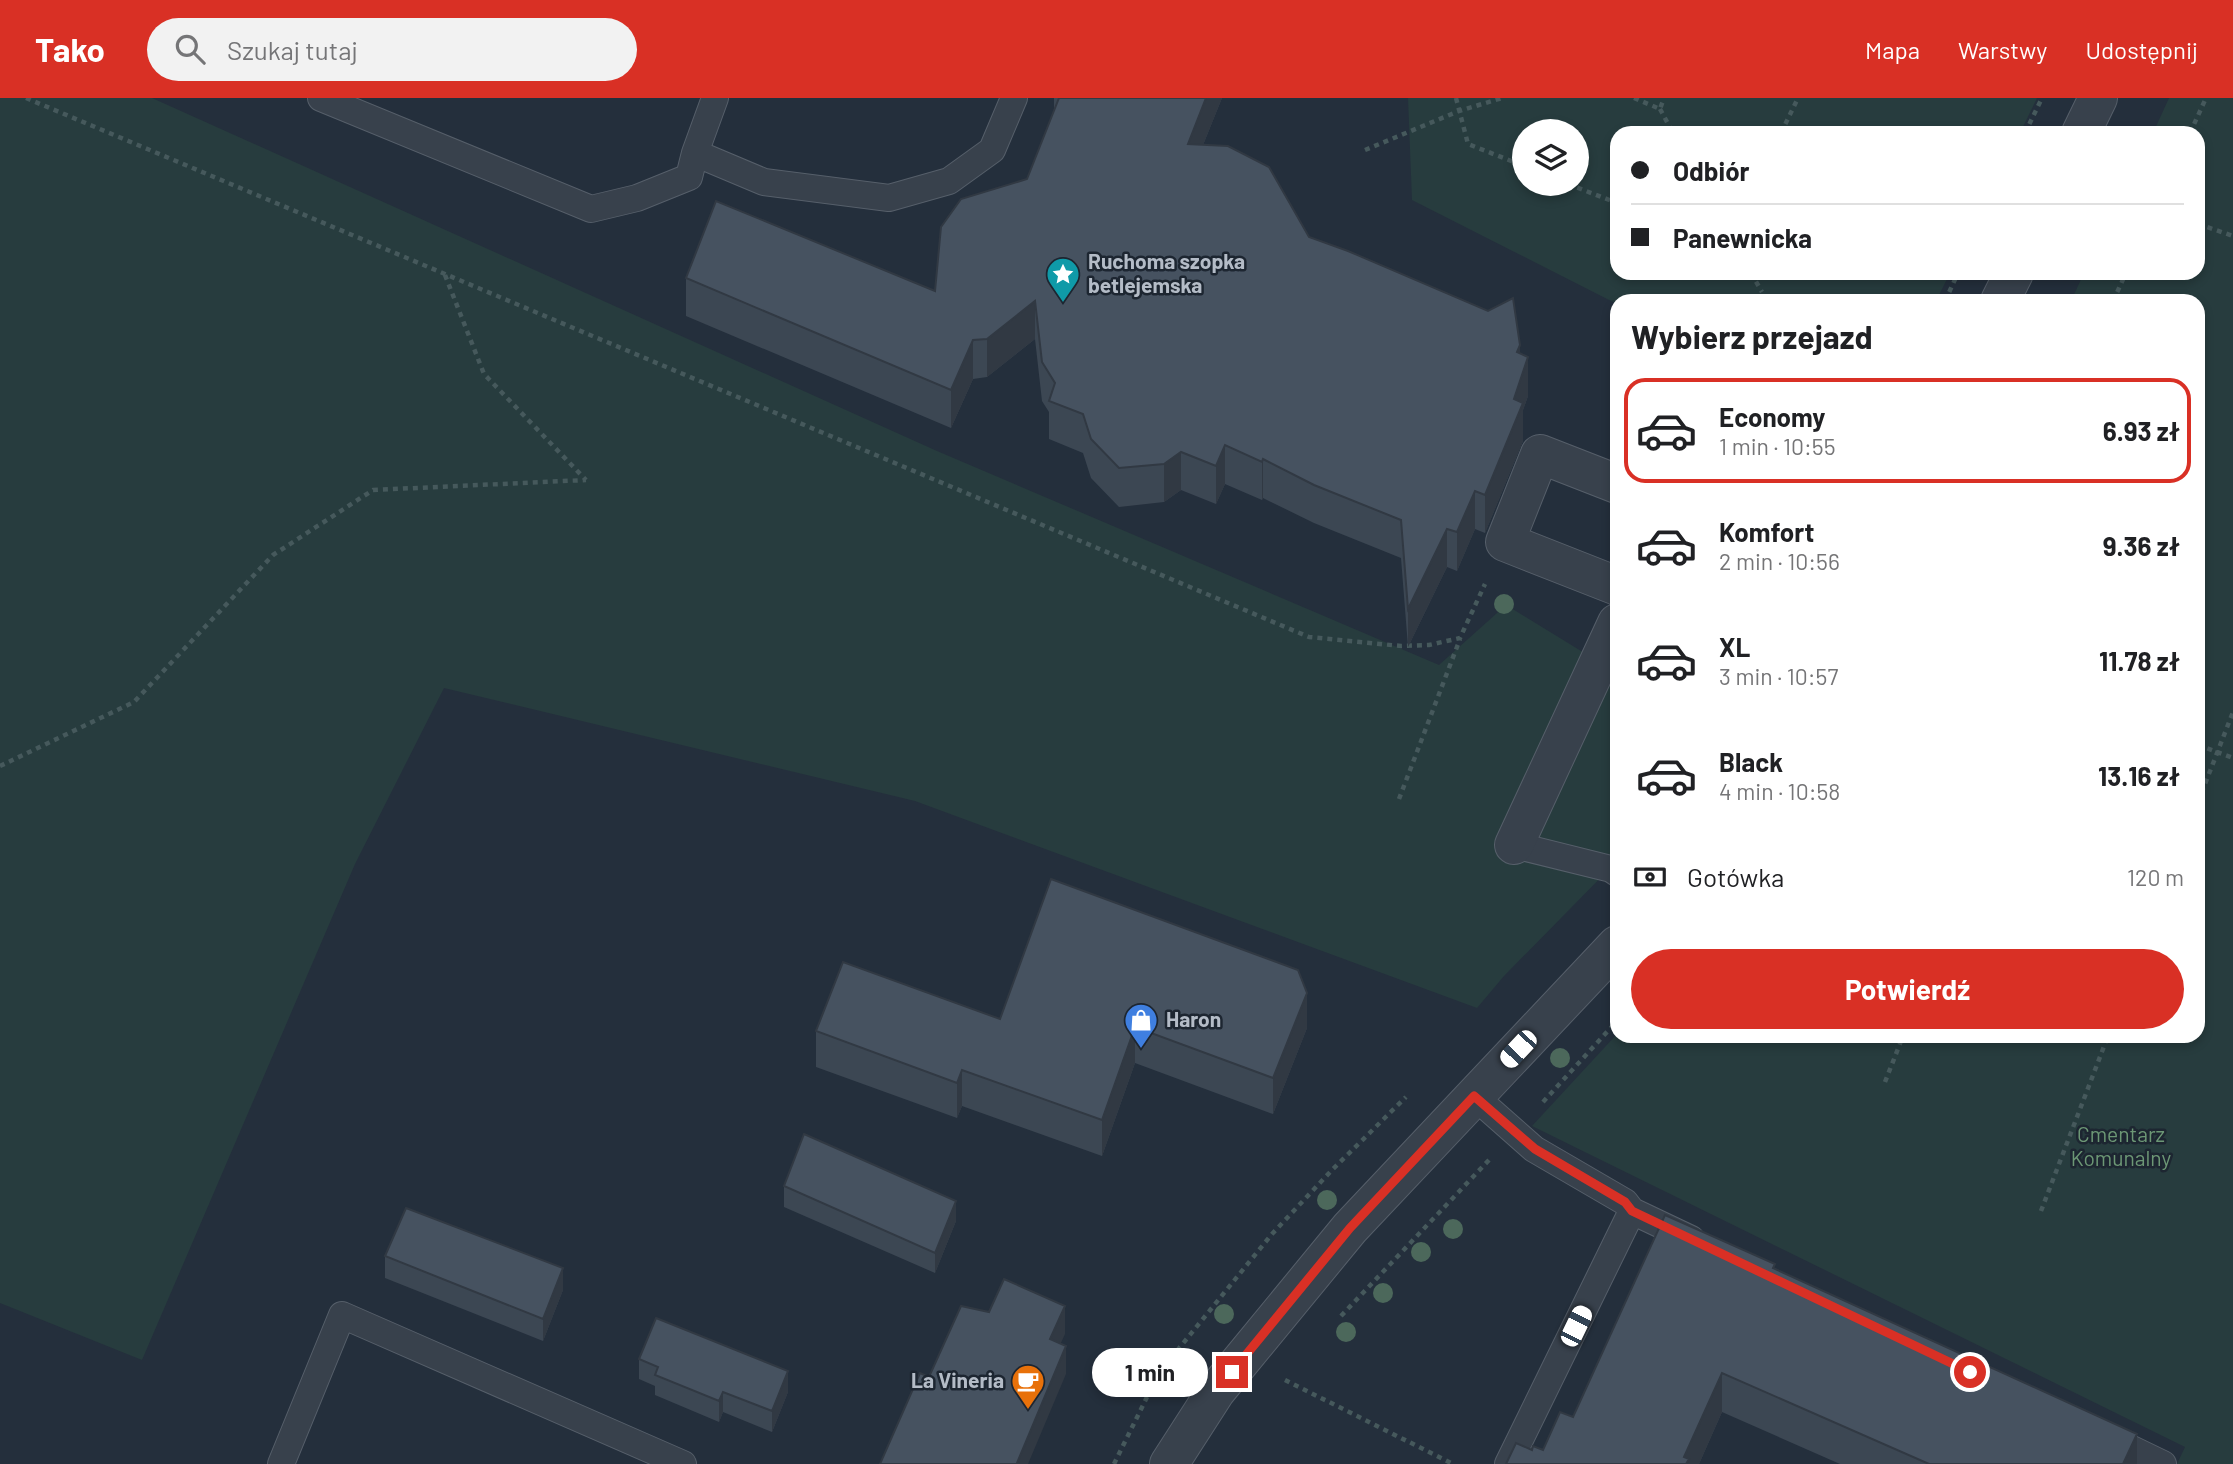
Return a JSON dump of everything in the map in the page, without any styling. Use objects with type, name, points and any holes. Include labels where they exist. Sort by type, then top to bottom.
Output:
[{"type":"street","points":[[2084,126],[2098,98]]},
{"type":"street","points":[[1610,481],[1540,454],[1505,542],[1610,583]]},
{"type":"street","points":[[1514,845],[1610,637]]},
{"type":"street","points":[[1169,1464],[1216,1391],[1350,1228],[1610,952]]},
{"type":"lane","points":[[321,98],[591,209],[637,198],[689,177],[715,98]]},
{"type":"lane","points":[[695,153],[764,182],[889,198],[949,181],[992,150],[1014,98]]},
{"type":"lane","points":[[1514,845],[1610,869]]},
{"type":"lane","points":[[1474,1096],[1535,1149],[1625,1202],[1632,1211],[1719,1252]]},
{"type":"lane","points":[[1508,1464],[1632,1211]]},
{"type":"lane","points":[[281,1464],[342,1315],[683,1464]]},
{"type":"lane","points":[[2077,1423],[2163,1464]]},
{"type":"path","points":[[26,98],[1309,637],[1401,646],[1429,645],[1460,638]]},
{"type":"path","points":[[1456,98],[1468,144],[1512,161]]},
{"type":"path","points":[[1365,150],[1460,111],[1502,98]]},
{"type":"path","points":[[1634,98],[1660,109],[1670,126]]},
{"type":"path","points":[[1660,109],[1664,98]]},
{"type":"path","points":[[1784,126],[1798,98]]},
{"type":"path","points":[[2028,126],[2042,98]]},
{"type":"path","points":[[2193,126],[2206,98]]},
{"type":"path","points":[[1589,192],[1610,200]]},
{"type":"path","points":[[2205,226],[2233,236]]},
{"type":"path","points":[[0,766],[134,702],[273,555],[373,490],[586,480],[484,373],[444,274]]},
{"type":"path","points":[[1755,280],[1762,292]]},
{"type":"path","points":[[1399,799],[1460,638],[1505,542]]},
{"type":"path","points":[[2205,784],[2233,712]]},
{"type":"path","points":[[2205,748],[2233,758]]},
{"type":"path","points":[[1334,1324],[1610,1029]]},
{"type":"path","points":[[1885,1082],[1900,1043]]},
{"type":"path","points":[[2040,1211],[2105,1043]]},
{"type":"path","points":[[1277,1390],[1293,1370]]},
{"type":"path","points":[[1285,1380],[1453,1464]]},
{"type":"green space","points":[[0,98],[152,98],[937,451],[1439,665],[1506,605],[1610,669],[1610,868],[1504,976],[1477,1008],[915,801],[444,688],[355,864],[142,1360],[0,1303]]},
{"type":"green space","points":[[1408,98],[2037,98],[2023,126],[1610,126],[1610,280],[1946,280],[1940,294],[1610,294],[1610,300],[1412,200]]},
{"type":"green space","name":"Cmentarz Komunalny","points":[[2169,98],[2233,98],[2233,1464],[2177,1464],[2185,1447],[1532,1126],[1610,1042],[2205,1043],[2205,294],[2074,294],[2081,280],[2205,280],[2205,126],[2156,126]]},
{"type":"building","points":[[1059,98],[1206,98],[1188,144],[1228,146],[1269,167],[1309,237],[1488,311],[1513,298],[1520,345],[1517,352],[1528,357],[1514,399],[1523,403],[1485,495],[1475,491],[1457,532],[1447,529],[1408,609],[1401,520],[1225,445],[1216,466],[1181,452],[1164,464],[1119,468],[1091,439],[1083,414],[1049,401],[1055,383],[1042,362],[1035,301],[987,339],[973,340],[951,390],[686,278],[716,201],[935,291],[941,227],[961,199],[1027,179]]},
{"type":"building","points":[[1051,879],[1298,970],[1307,993],[1273,1078],[1135,1027],[1102,1120],[962,1070],[957,1083],[816,1031],[843,962],[1000,1019]]},
{"type":"building","points":[[804,1134],[956,1201],[935,1253],[784,1186]]},
{"type":"building","points":[[406,1208],[563,1268],[543,1319],[385,1256]]},
{"type":"building","points":[[1665,1215],[1775,1264],[1773,1268],[2137,1434],[2123,1464],[1929,1464],[1722,1373],[1684,1457],[1689,1459],[1686,1464],[1506,1464],[1516,1443],[1532,1450],[1533,1446],[1543,1450],[1560,1412],[1573,1417]]},
{"type":"building","points":[[1004,1279],[1065,1306],[1050,1339],[1066,1346],[1017,1463],[1019,1464],[880,1464],[920,1373],[929,1377],[961,1306],[989,1312]]},
{"type":"building","points":[[656,1318],[788,1371],[772,1411],[723,1392],[719,1401],[655,1375],[658,1367],[639,1359]]},
{"type":"place","name":"Ruchoma szopka betlejemska","points":[[1063,304]]},
{"type":"place","name":"Haron","points":[[1141,1050]]},
{"type":"place","name":"La Vineria","points":[[1028,1411]]},
{"type":"route","points":[[1232,1372],[1350,1228],[1474,1096],[1535,1149],[1625,1202],[1632,1211],[1970,1372]]}]
